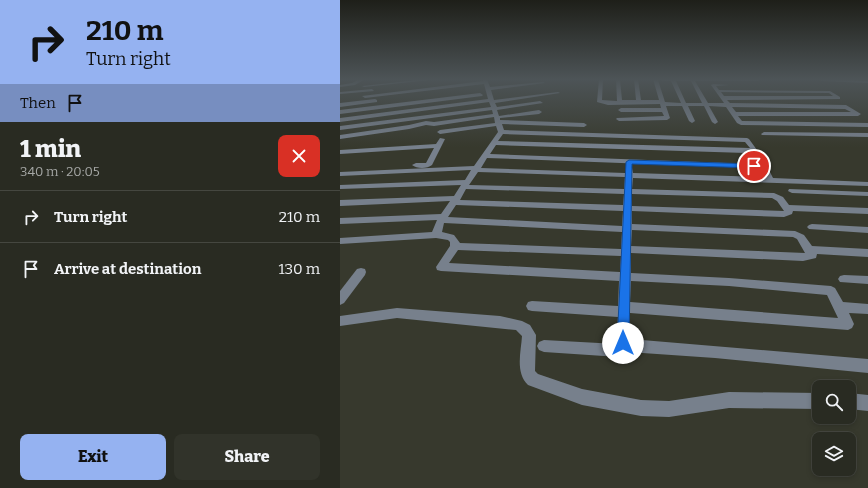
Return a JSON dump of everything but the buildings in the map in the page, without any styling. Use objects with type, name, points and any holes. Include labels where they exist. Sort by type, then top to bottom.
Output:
[{"type":"street","points":[[340,105],[367,102]]},
{"type":"street","points":[[340,112],[436,102]]},
{"type":"street","points":[[340,120],[467,102]]},
{"type":"street","points":[[340,128],[402,120],[476,102]]},
{"type":"street","points":[[340,137],[399,129],[426,123],[434,124],[483,102]]},
{"type":"street","points":[[340,170],[381,166],[428,164],[438,146],[441,135],[454,130],[487,102]]},
{"type":"street","points":[[436,235],[442,219],[495,144],[501,132],[492,102]]},
{"type":"street","points":[[504,102],[539,112]]},
{"type":"street","points":[[504,102],[584,125]]},
{"type":"street","points":[[528,102],[540,103]]},
{"type":"street","points":[[602,102],[639,102],[663,106]]},
{"type":"street","points":[[619,119],[665,119],[667,118],[662,102]]},
{"type":"street","points":[[683,102],[692,121]]},
{"type":"street","points":[[703,102],[715,122]]},
{"type":"street","points":[[725,102],[741,123],[868,125]]},
{"type":"street","points":[[781,102],[815,134]]},
{"type":"street","points":[[399,129],[404,104]]},
{"type":"street","points":[[621,110],[684,105],[728,105],[846,107],[858,114],[734,114]]},
{"type":"street","points":[[454,130],[455,134],[472,135]]},
{"type":"street","points":[[495,144],[746,152],[754,150],[747,140],[501,132]]},
{"type":"street","points":[[764,134],[868,135]]},
{"type":"street","points":[[626,346],[623,339],[628,176],[636,148],[636,136]]},
{"type":"street","points":[[340,152],[438,146]]},
{"type":"street","points":[[486,156],[762,167],[766,170],[770,180]]},
{"type":"street","points":[[340,174],[477,169],[628,176],[868,184]]},
{"type":"street","points":[[340,187],[466,184],[628,192],[774,196],[780,199],[789,212],[784,214],[455,200],[340,203]]},
{"type":"street","points":[[792,191],[868,194]]},
{"type":"street","points":[[786,208],[868,211]]},
{"type":"street","points":[[340,221],[442,219],[795,234],[801,237],[812,254],[811,256],[803,257],[455,246]]},
{"type":"street","points":[[812,227],[868,230]]},
{"type":"street","points":[[340,241],[436,235],[451,237],[455,241],[455,246],[441,267],[729,282],[831,291],[848,324],[624,310],[532,306]]},
{"type":"street","points":[[810,250],[868,253]]},
{"type":"street","points":[[340,300],[361,272]]},
{"type":"street","points":[[844,278],[868,280]]},
{"type":"street","points":[[839,307],[868,309]]},
{"type":"street","points":[[340,321],[388,314],[407,313],[518,325],[525,328],[529,336],[527,370],[533,380],[582,397],[619,405],[660,409],[729,400],[812,401]]},
{"type":"street","points":[[544,346],[619,350],[626,346],[716,352],[868,366]]},
{"type":"street","points":[[856,402],[868,403]]},
{"type":"route","points":[[623,343],[629,162],[754,166]]}]
